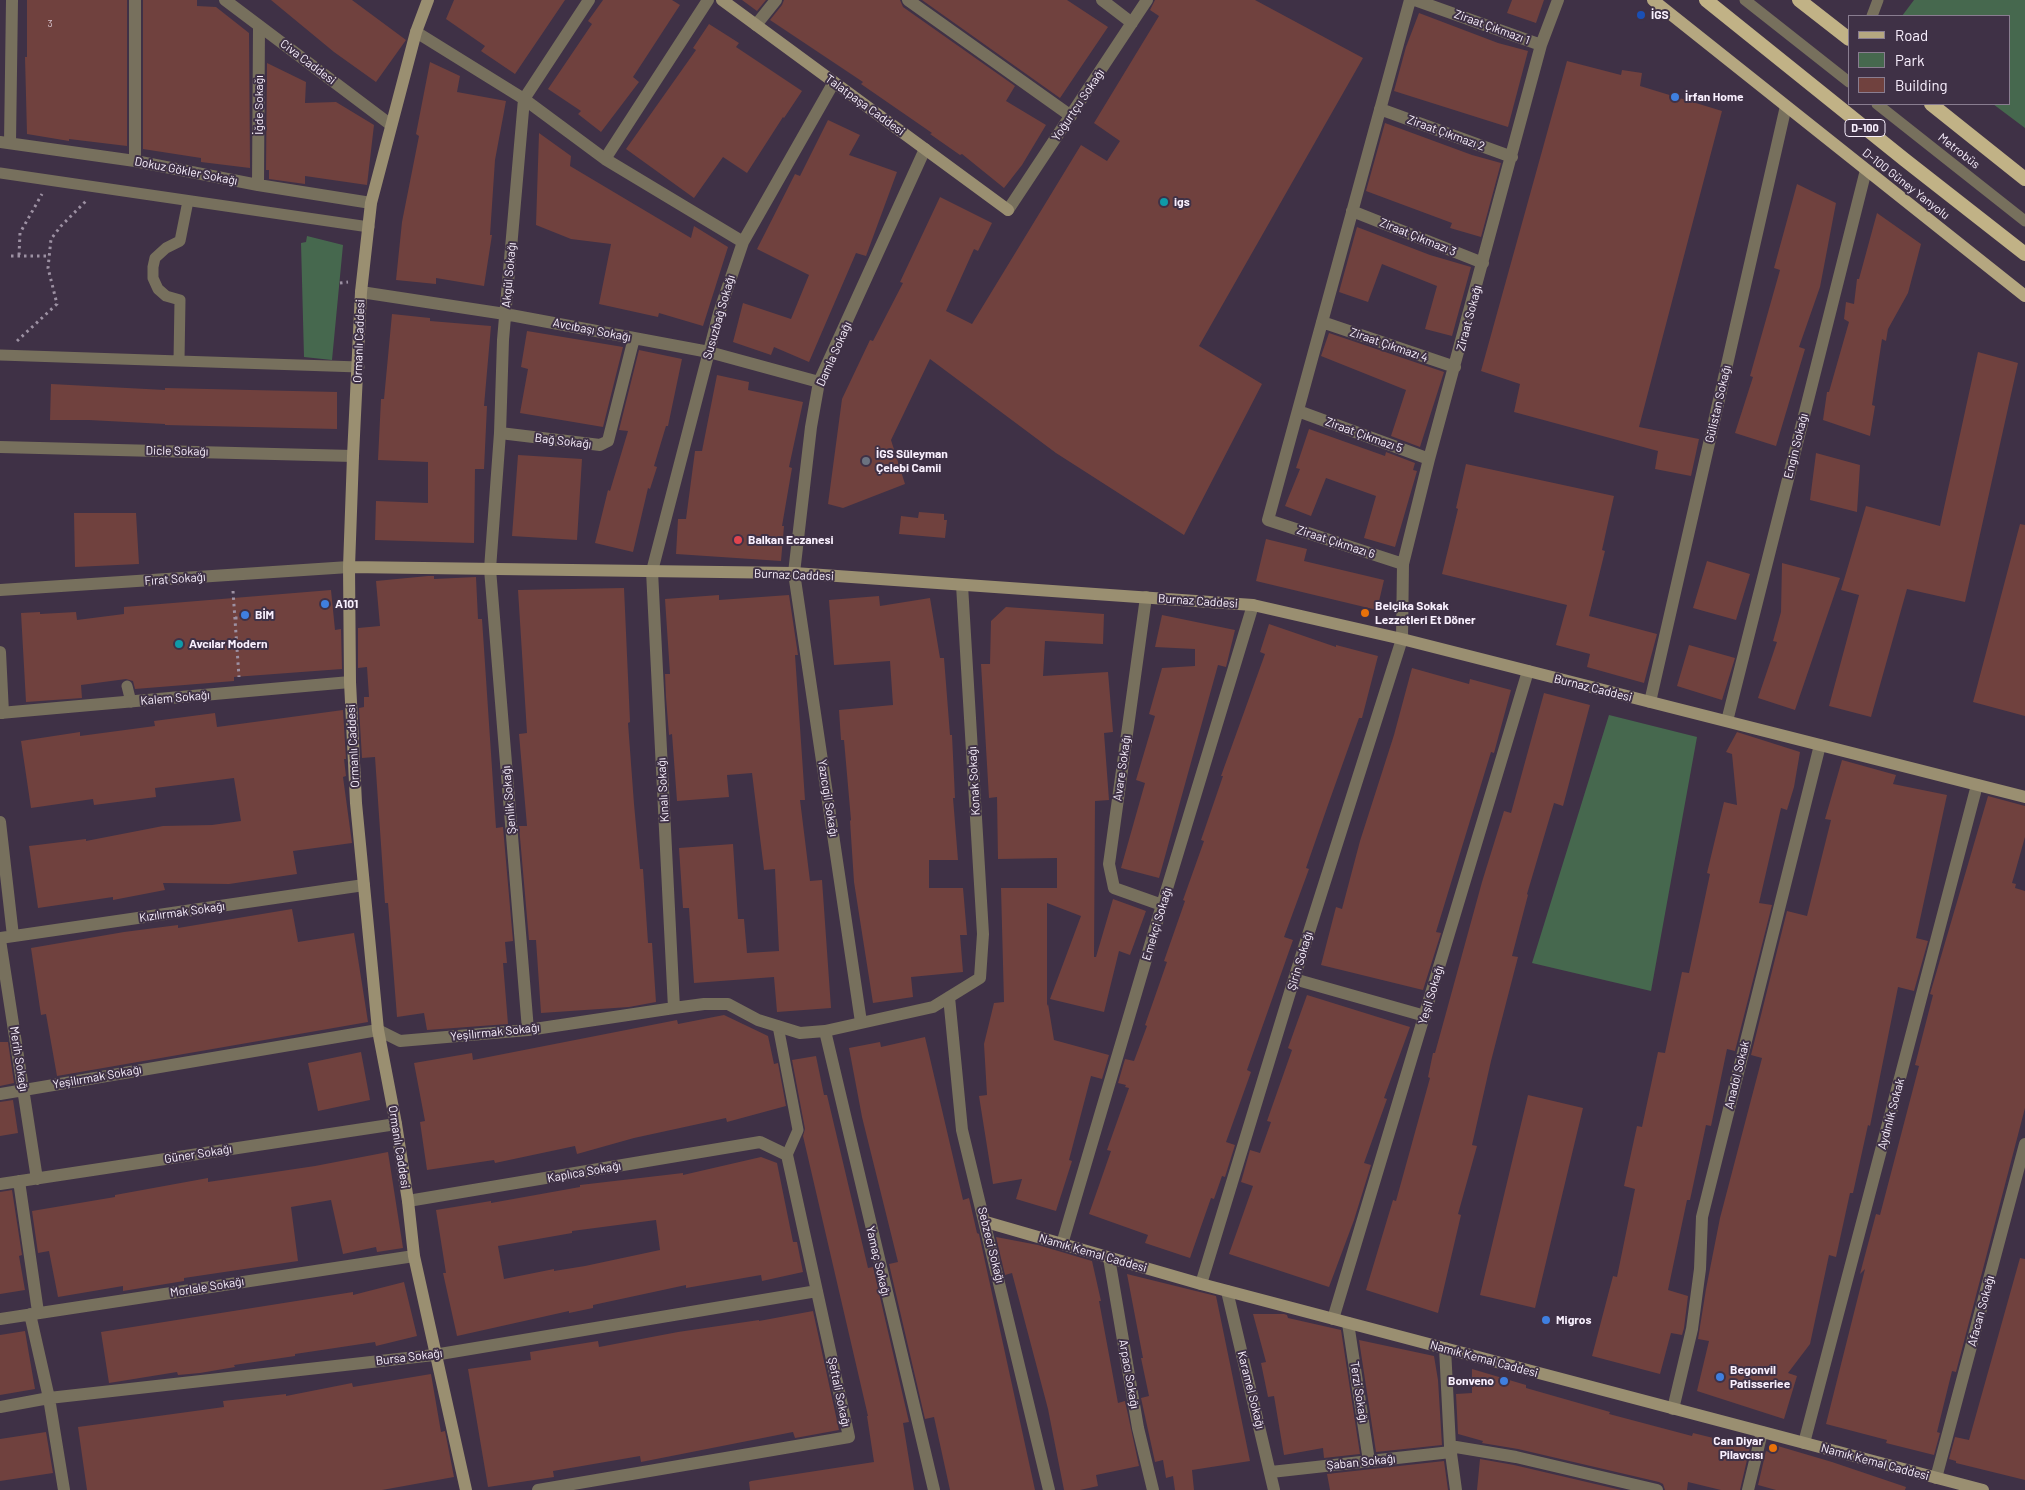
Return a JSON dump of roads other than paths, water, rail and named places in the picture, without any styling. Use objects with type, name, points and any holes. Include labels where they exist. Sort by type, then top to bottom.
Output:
[{"type":"highway","name":"D-100","points":[[1706,0],[1897,154],[2025,254]]},
{"type":"highway","points":[[1799,0],[1848,38]]},
{"type":"highway","points":[[1932,105],[2025,179]]},
{"type":"main road","name":"Ormanlı Caddesi","points":[[428,0],[416,32],[371,203],[362,292],[353,456],[349,567],[350,682],[356,803],[378,1030],[396,1124],[414,1256],[465,1490]]},
{"type":"main road","name":"Talatpaşa Caddesi","points":[[722,0],[1008,210]]},
{"type":"main road","name":"D-100 Güney Yanyolu","points":[[1653,0],[2025,296]]},
{"type":"main road","name":"Burnaz Caddesi","points":[[349,567],[794,573],[1254,605],[1402,639],[2025,797]]},
{"type":"main road","name":"Namık Kemal Caddesi","points":[[986,1222],[1227,1291],[1983,1490]]},
{"type":"street","points":[[5,143],[12,0]]},
{"type":"street","points":[[135,0],[135,161]]},
{"type":"street","name":"Civa Caddesi","points":[[225,0],[392,125]]},
{"type":"street","name":"Akgül Sokağı","points":[[490,569],[506,314],[524,99],[589,0]]},
{"type":"street","points":[[605,159],[708,0]]},
{"type":"street","points":[[756,25],[776,0]]},
{"type":"street","points":[[908,0],[1071,116]]},
{"type":"street","points":[[1102,0],[1132,23]]},
{"type":"street","name":"Yoğurtçu Sokağı","points":[[1008,210],[1148,0]]},
{"type":"street","points":[[1298,411],[1410,0]]},
{"type":"street","name":"Ziraat Çıkmazı 1","points":[[1414,0],[1541,45]]},
{"type":"street","name":"Ziraat Sokağı","points":[[1402,639],[1403,564],[1541,45],[1558,0]]},
{"type":"street","name":"İğde Sokağı","points":[[258,185],[259,26]]},
{"type":"street","points":[[416,32],[524,99],[605,159],[743,242]]},
{"type":"street","name":"Susuzbağ Sokağı","points":[[652,571],[708,352],[743,242],[834,82]]},
{"type":"street","name":"Gülistan Sokağı","points":[[1650,702],[1786,106]]},
{"type":"street","name":"Ziraat Çıkmazı 2","points":[[1380,109],[1512,157]]},
{"type":"street","name":"Dokuz Gökler Sokağı","points":[[5,143],[135,161],[258,185],[371,203]]},
{"type":"street","name":"Damla Sokağı","points":[[794,573],[811,427],[819,382],[926,149]]},
{"type":"street","name":"Engin Sokağı","points":[[1727,721],[1866,170]]},
{"type":"street","name":"Ziraat Çıkmazı 3","points":[[1352,211],[1483,263]]},
{"type":"street","name":"Avcıbaşı Sokağı","points":[[362,292],[506,314],[708,352],[819,382]]},
{"type":"street","name":"Ziraat Çıkmazı 4","points":[[1322,322],[1456,368]]},
{"type":"street","name":"Bağ Sokağı","points":[[500,433],[600,445],[608,441],[634,338]]},
{"type":"street","name":"Ziraat Çıkmazı 5","points":[[1298,411],[1430,459]]},
{"type":"street","name":"Ziraat Çıkmazı 6","points":[[1298,411],[1268,520],[1403,564]]},
{"type":"street","name":"Dicle Sokağı","points":[[0,447],[353,456]]},
{"type":"street","name":"Fırat Sokağı","points":[[0,590],[349,567]]},
{"type":"street","name":"Şenlik Sokağı","points":[[490,569],[528,1030]]},
{"type":"street","name":"Kınalı Sokağı","points":[[652,571],[674,1008]]},
{"type":"street","name":"Yazıcıgil Sokağı","points":[[794,573],[862,1022]]},
{"type":"street","name":"Konak Sokağı","points":[[962,585],[983,934],[980,978]]},
{"type":"street","name":"Avare Sokağı","points":[[1146,598],[1109,864],[1114,888],[1162,905]]},
{"type":"street","name":"Emekçi Sokağı","points":[[1062,1244],[1162,905],[1254,605]]},
{"type":"street","name":"Şirin Sokağı","points":[[1201,1284],[1294,979],[1402,639]]},
{"type":"street","points":[[0,652],[2,713]]},
{"type":"street","name":"Yeşil Sokağı","points":[[1333,1319],[1528,671]]},
{"type":"street","name":"Kalem Sokağı","points":[[2,713],[350,682]]},
{"type":"street","name":"Anadol Sokak","points":[[1673,1408],[1692,1329],[1700,1270],[1702,1217],[1820,745]]},
{"type":"street","name":"Aydınlık Sokak","points":[[1804,1443],[1977,785]]},
{"type":"street","name":"Merih Sokağı","points":[[0,822],[4,938],[37,1179]]},
{"type":"street","name":"Kızılırmak Sokağı","points":[[4,938],[364,885]]},
{"type":"street","name":"Yeşilırmak Sokağı","points":[[0,1094],[378,1030],[400,1041],[528,1030],[704,1004],[728,1004],[758,1020],[800,1033],[824,1031],[933,1007],[980,978]]},
{"type":"street","points":[[1294,979],[1424,1016]]},
{"type":"street","name":"Sebzeci Sokağı","points":[[949,997],[962,1130],[986,1222],[1049,1490]]},
{"type":"street","name":"Yamaç Sokağı","points":[[824,1031],[934,1490]]},
{"type":"street","name":"Güner Sokağı","points":[[0,1184],[396,1124]]},
{"type":"street","name":"Kaplıca Sokağı","points":[[408,1201],[760,1142],[787,1155]]},
{"type":"street","name":"Afacan Sokağı","points":[[1936,1478],[2025,1144]]},
{"type":"street","name":"Şeftali Sokağı","points":[[538,1490],[849,1437],[787,1155]]},
{"type":"street","points":[[19,1182],[34,1313],[64,1490]]},
{"type":"street","name":"Morlale Sokağı","points":[[0,1319],[414,1256]]},
{"type":"street","name":"Arpacı Sokağı","points":[[1109,1258],[1138,1428],[1153,1490]]},
{"type":"street","name":"Bursa Sokağı","points":[[0,1407],[49,1398],[434,1354],[817,1291]]},
{"type":"street","name":"Karamel Sokağı","points":[[1227,1291],[1274,1490]]},
{"type":"street","name":"Terzi Sokağı","points":[[1348,1323],[1370,1460]]},
{"type":"street","points":[[1445,1348],[1450,1449],[1456,1490]]},
{"type":"street","points":[[1748,1490],[1762,1432]]},
{"type":"street","name":"Şaban Sokağı","points":[[1271,1472],[1450,1449],[1516,1457],[1657,1490]]},
{"type":"lane","points":[[1744,0],[1848,81]]},
{"type":"lane","points":[[1872,15],[1878,0]]},
{"type":"lane","name":"Metrobüs","points":[[1878,105],[2025,221]]},
{"type":"lane","points":[[0,173],[369,227]]},
{"type":"lane","points":[[179,361],[180,300],[166,296],[158,289],[153,278],[153,267],[155,258],[166,248],[180,241],[188,201]]},
{"type":"lane","points":[[1,355],[359,367]]},
{"type":"lane","points":[[127,686],[131,702]]},
{"type":"lane","points":[[778,1026],[798,1130],[787,1155]]},
{"type":"lane","points":[[774,1049],[789,1117]]},
{"type":"place","name":"İGS","points":[[1641,15]]},
{"type":"place","name":"İrfan Home","points":[[1675,97]]},
{"type":"place","name":"igs","points":[[1164,202]]},
{"type":"place","name":"İGS Süleyman Çelebi Camii","points":[[866,461]]},
{"type":"place","name":"Balkan Eczanesi","points":[[738,540]]},
{"type":"place","name":"A101","points":[[325,604]]},
{"type":"place","name":"Belçika Sokak Lezzetleri Et Döner","points":[[1365,613]]},
{"type":"place","name":"BİM","points":[[245,615]]},
{"type":"place","name":"Avcılar Modern","points":[[179,644]]},
{"type":"place","name":"Migros","points":[[1546,1320]]},
{"type":"place","name":"Begonvil Patisseriee","points":[[1720,1377]]},
{"type":"place","name":"Bonveno","points":[[1504,1381]]},
{"type":"place","name":"Can Diyar Pilavcısı","points":[[1773,1448]]}]
